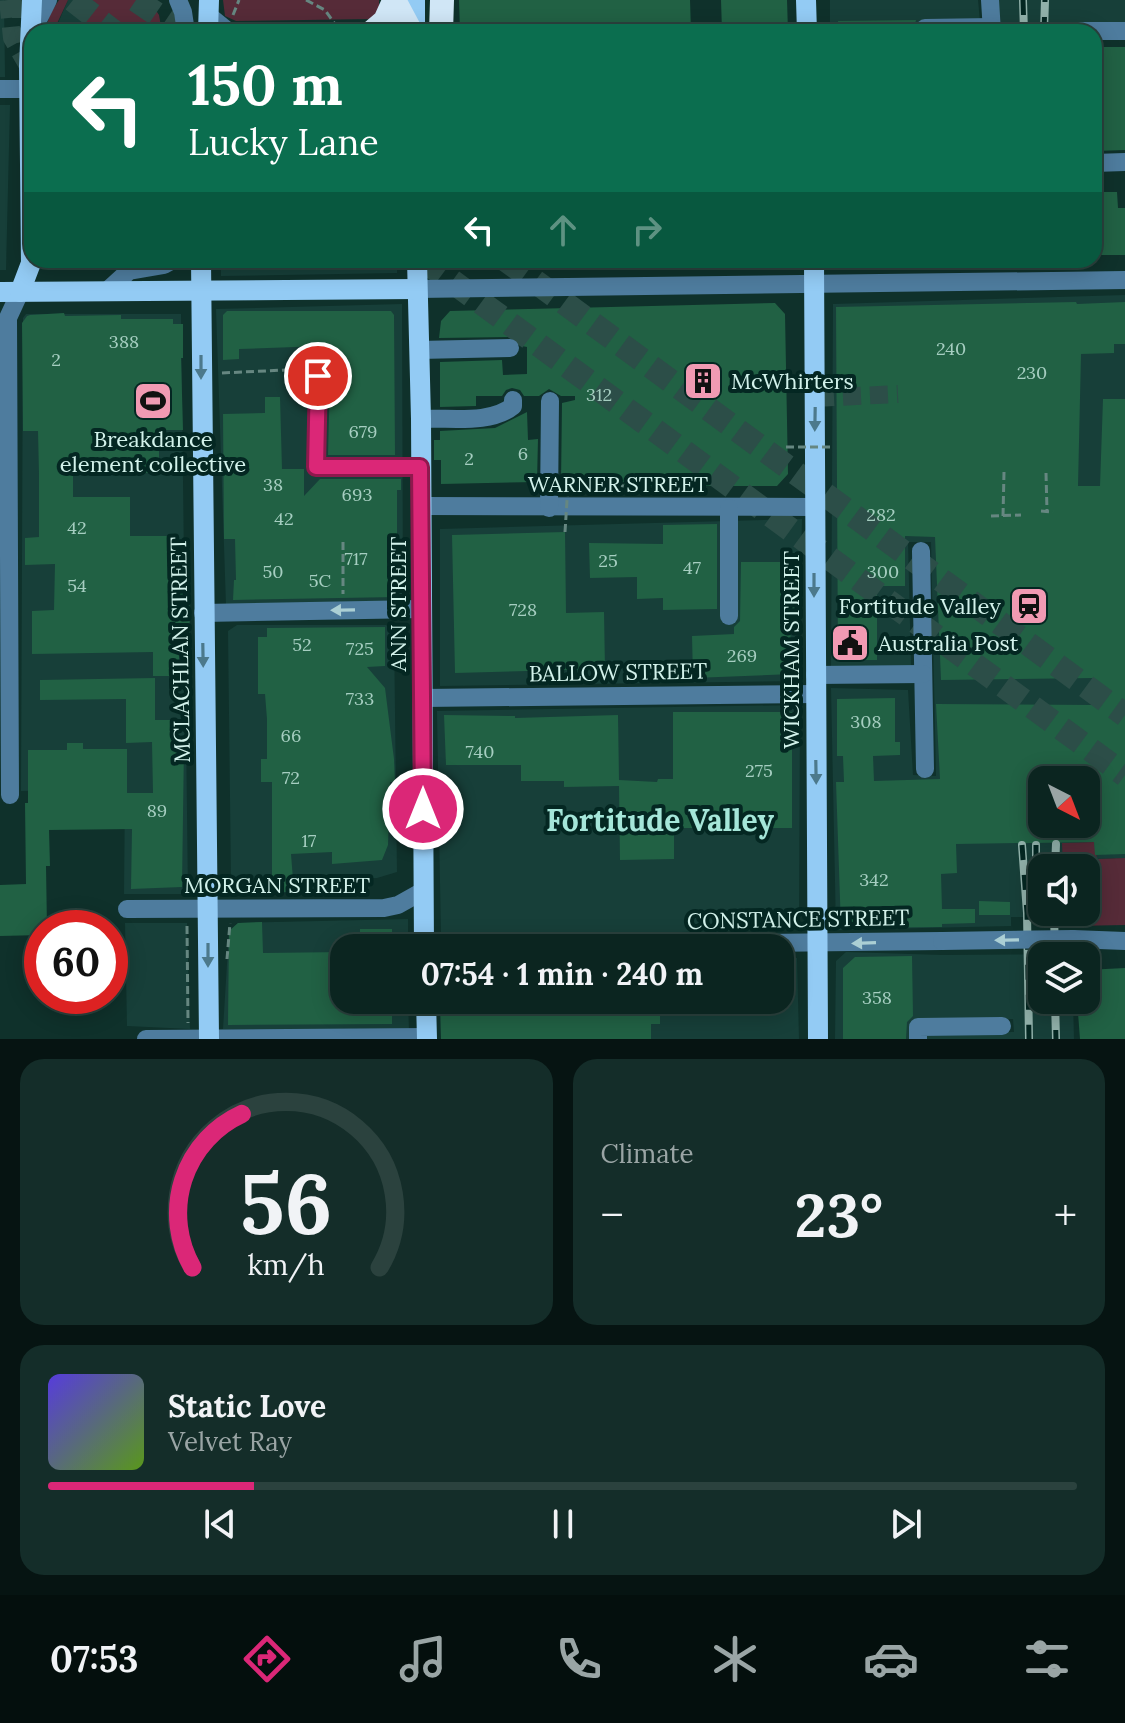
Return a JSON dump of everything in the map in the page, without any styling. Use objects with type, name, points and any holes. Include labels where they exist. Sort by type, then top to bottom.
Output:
[{"type":"highway","points":[[381,24],[401,0]]},
{"type":"highway","points":[[401,0],[410,24]]},
{"type":"highway","points":[[441,24],[442,0]]},
{"type":"main road","points":[[32,0],[32,24]]},
{"type":"main road","points":[[806,0],[807,24]]},
{"type":"main road","points":[[10,292],[27,268]]},
{"type":"main road","name":"MCLACHLAN STREET","points":[[201,268],[209,1039]]},
{"type":"main road","name":"ANN STREET","points":[[417,268],[421,419],[424,934]]},
{"type":"main road","name":"WICKHAM STREET","points":[[814,268],[818,1039]]},
{"type":"main road","points":[[10,292],[417,289]]},
{"type":"main road","points":[[426,1014],[427,1038]]},
{"type":"street","points":[[37,24],[48,0]]},
{"type":"street","points":[[178,0],[185,24]]},
{"type":"street","points":[[990,0],[992,24]]},
{"type":"street","points":[[1102,31],[1125,31]]},
{"type":"street","points":[[0,89],[24,89]]},
{"type":"street","points":[[1102,163],[1125,162]]},
{"type":"street","points":[[107,291],[129,271],[146,268]]},
{"type":"street","points":[[417,289],[1125,280]]},
{"type":"street","points":[[10,292],[10,795]]},
{"type":"street","points":[[419,350],[510,348]]},
{"type":"street","points":[[318,376],[316,467],[420,467]]},
{"type":"street","points":[[421,419],[478,417],[502,412],[513,406],[513,400]]},
{"type":"street","points":[[549,508],[550,401]]},
{"type":"street","name":"WARNER STREET","points":[[421,506],[814,507]]},
{"type":"street","points":[[729,508],[729,616]]},
{"type":"street","points":[[921,551],[925,769]]},
{"type":"street","points":[[203,613],[421,609]]},
{"type":"street","name":"BALLOW STREET","points":[[423,698],[815,684],[923,674]]},
{"type":"street","name":"MORGAN STREET","points":[[127,909],[384,908],[398,905],[423,891]]},
{"type":"street","name":"CONSTANCE STREET","points":[[794,943],[1125,941]]},
{"type":"street","points":[[918,1039],[918,1027],[1002,1026]]},
{"type":"street","points":[[146,1039],[427,1038]]},
{"type":"path","points":[[306,0],[325,10],[335,24]]},
{"type":"path","points":[[222,373],[317,368],[318,376]]},
{"type":"path","points":[[786,447],[832,447]]},
{"type":"path","points":[[1003,516],[1004,472]]},
{"type":"path","points":[[1046,473],[1047,511]]},
{"type":"path","points":[[565,532],[568,485],[624,486]]},
{"type":"path","points":[[1041,511],[1053,512]]},
{"type":"path","points":[[991,516],[1021,515]]},
{"type":"path","points":[[343,542],[343,610]]},
{"type":"path","points":[[187,919],[188,1038]]},
{"type":"shaded area","points":[[0,0],[4,0],[5,77],[0,77]]},
{"type":"shaded area","points":[[59,0],[68,0],[57,24],[47,24]]},
{"type":"shaded area","points":[[68,0],[92,3],[83,24],[58,23]]},
{"type":"shaded area","points":[[84,0],[149,0],[159,15],[161,24],[83,24],[91,4]]},
{"type":"shaded area","points":[[223,0],[379,0],[379,8],[372,19],[236,21],[225,16]]},
{"type":"shaded area","points":[[830,0],[978,0],[980,24],[830,24]]},
{"type":"shaded area","points":[[997,0],[1125,0],[1125,23],[999,24]]},
{"type":"shaded area","points":[[0,105],[10,105],[6,270],[0,270]]},
{"type":"shaded area","points":[[221,268],[397,268],[397,273],[221,276]]},
{"type":"shaded area","points":[[1125,295],[1125,858],[1100,859],[1100,854],[1028,854],[1028,917],[1011,917],[1011,926],[836,930],[831,688],[908,690],[913,775],[936,776],[931,542],[908,542],[911,666],[831,666],[833,304]]},
{"type":"shaded area","points":[[402,304],[403,602],[226,605],[216,309]]},
{"type":"shaded area","points":[[26,314],[181,314],[188,894],[124,894],[125,788],[21,791],[23,318]]},
{"type":"shaded area","points":[[802,519],[798,681],[440,686],[440,529]]},
{"type":"shaded area","points":[[237,625],[386,625],[394,631],[397,872],[377,878],[332,880],[331,892],[243,893],[234,889],[231,881],[228,631]]},
{"type":"shaded area","points":[[800,705],[799,929],[441,934],[437,711]]},
{"type":"shaded area","points":[[1094,842],[1096,854],[1062,854],[1062,843]]},
{"type":"shaded area","points":[[1125,858],[1125,925],[1100,925],[1100,859]]},
{"type":"shaded area","points":[[408,919],[408,934],[330,934],[330,1014],[408,1014],[409,1030],[223,1029],[229,931],[238,923]]},
{"type":"shaded area","points":[[128,923],[187,923],[190,1029],[127,1026]]},
{"type":"shaded area","points":[[846,952],[1028,954],[1028,1014],[1073,1014],[1074,1039],[923,1039],[923,1033],[1014,1032],[1013,1019],[915,1022],[915,1039],[835,1039],[836,961]]},
{"type":"shaded area","points":[[794,958],[797,958],[799,1039],[441,1039],[440,1014],[794,1014]]},
{"type":"building","points":[[459,0],[690,0],[691,24],[460,24]]},
{"type":"building","points":[[721,0],[787,0],[788,24],[722,24]]},
{"type":"building","points":[[916,20],[915,24],[838,24],[838,21]]},
{"type":"building","points":[[1102,47],[1125,47],[1125,150],[1102,151]]},
{"type":"building","points":[[1102,192],[1117,192],[1118,208],[1125,208],[1125,255],[1102,255]]},
{"type":"building","points":[[1125,302],[1125,344],[1114,344],[1114,353],[1081,354],[1078,486],[1100,486],[1103,399],[1125,399],[1125,854],[1095,854],[1094,842],[956,844],[957,873],[941,874],[942,909],[975,909],[975,923],[942,924],[942,927],[841,928],[836,782],[844,782],[843,756],[837,756],[837,699],[895,698],[895,742],[900,742],[900,755],[873,756],[874,781],[940,779],[936,704],[1095,705],[1095,678],[941,680],[935,537],[905,536],[905,586],[877,586],[877,660],[838,660],[836,307]]},
{"type":"building","name":"McWhirters","points":[[775,303],[785,314],[788,474],[777,486],[624,486],[624,482],[561,482],[562,403],[575,400],[575,396],[561,396],[549,389],[539,396],[524,396],[520,390],[512,388],[502,396],[476,396],[476,406],[440,407],[440,362],[502,360],[503,375],[527,374],[527,347],[522,346],[515,337],[439,338],[441,321],[450,311]]},
{"type":"building","points":[[227,311],[391,311],[394,315],[395,455],[328,455],[330,376],[323,365],[323,346],[239,349],[239,359],[223,360],[223,315]]},
{"type":"building","points":[[64,313],[65,316],[121,315],[121,319],[173,319],[173,324],[183,324],[183,430],[159,430],[159,473],[73,473],[73,497],[130,497],[130,536],[177,536],[177,566],[189,565],[190,652],[179,652],[179,676],[153,676],[153,652],[32,654],[32,611],[54,610],[55,564],[25,565],[25,538],[39,537],[39,474],[38,431],[23,431],[22,323],[30,315]]},
{"type":"building","points":[[265,397],[280,397],[282,469],[304,469],[304,496],[320,479],[401,479],[401,490],[397,490],[397,597],[233,600],[235,539],[224,539],[223,414],[265,413]]},
{"type":"building","points":[[527,412],[528,440],[538,439],[537,482],[441,484],[441,460],[434,460],[434,440],[440,440],[440,431],[495,428]]},
{"type":"building","points":[[717,524],[717,609],[663,610],[663,598],[637,599],[637,577],[590,578],[589,543],[663,544],[663,525]]},
{"type":"building","points":[[565,532],[566,613],[604,612],[605,669],[455,673],[452,535]]},
{"type":"building","points":[[741,562],[794,562],[794,624],[790,624],[792,674],[693,678],[692,636],[734,634],[734,627],[740,621]]},
{"type":"building","points":[[385,627],[385,666],[367,667],[385,688],[394,759],[395,782],[390,782],[388,845],[382,860],[332,864],[332,852],[291,854],[294,892],[272,892],[272,782],[261,782],[261,759],[267,759],[267,719],[265,694],[258,694],[258,637],[267,637],[267,628]]},
{"type":"building","points":[[155,678],[155,720],[178,720],[179,745],[184,745],[182,887],[131,889],[132,829],[49,830],[47,910],[24,910],[24,935],[0,936],[0,885],[26,884],[28,750],[67,750],[67,743],[83,743],[83,749],[127,749],[127,793],[153,793],[152,742],[126,743],[126,699],[40,700],[40,680]]},
{"type":"building","points":[[673,712],[792,712],[792,828],[674,828],[674,859],[620,860],[619,786],[564,787],[564,781],[521,781],[521,765],[446,765],[444,715],[515,718],[618,715],[619,780],[657,782],[658,779],[673,779]]},
{"type":"building","points":[[979,901],[1010,902],[1010,915],[979,915]]},
{"type":"building","points":[[262,922],[263,953],[330,952],[330,1014],[392,1014],[392,1024],[228,1025],[229,931],[238,923]]},
{"type":"building","points":[[360,929],[392,929],[392,934],[360,934]]},
{"type":"building","points":[[912,956],[913,1016],[907,1022],[906,1039],[843,1039],[843,968],[855,957]]},
{"type":"building","points":[[1125,968],[1125,1039],[1080,1039],[1078,1014],[1100,1014],[1100,969]]},
{"type":"building","points":[[440,1014],[660,1014],[660,1024],[651,1024],[651,1039],[441,1039]]},
{"type":"tunnel","points":[[8,0],[12,38],[24,59]]},
{"type":"tunnel","points":[[21,0],[24,32]]},
{"type":"tunnel","points":[[73,0],[104,24]]},
{"type":"tunnel","points":[[136,0],[171,24]]},
{"type":"tunnel","points":[[434,268],[1125,775]]},
{"type":"tunnel","points":[[517,268],[1125,715]]},
{"type":"tunnel","points":[[816,398],[898,394]]},
{"type":"railway","points":[[1023,0],[1024,24]]},
{"type":"railway","points":[[1044,24],[1045,0]]},
{"type":"railway","points":[[1056,844],[1056,854]]},
{"type":"railway","points":[[1022,845],[1027,913],[1029,1039]]},
{"type":"railway","points":[[1036,845],[1036,854]]},
{"type":"railway","points":[[1054,926],[1055,942]]},
{"type":"railway","points":[[1055,1014],[1056,1039]]},
{"type":"place","name":"McWhirters","points":[[703,381]]},
{"type":"place","name":"Breakdance element collective","points":[[153,401]]},
{"type":"place","name":"Fortitude Valley","points":[[1029,606]]},
{"type":"place","name":"Australia Post","points":[[850,643]]},
{"type":"district","name":"Fortitude Valley","points":[[660,820]]},
{"type":"route","points":[[318,376],[316,467],[420,467],[423,809]]}]
